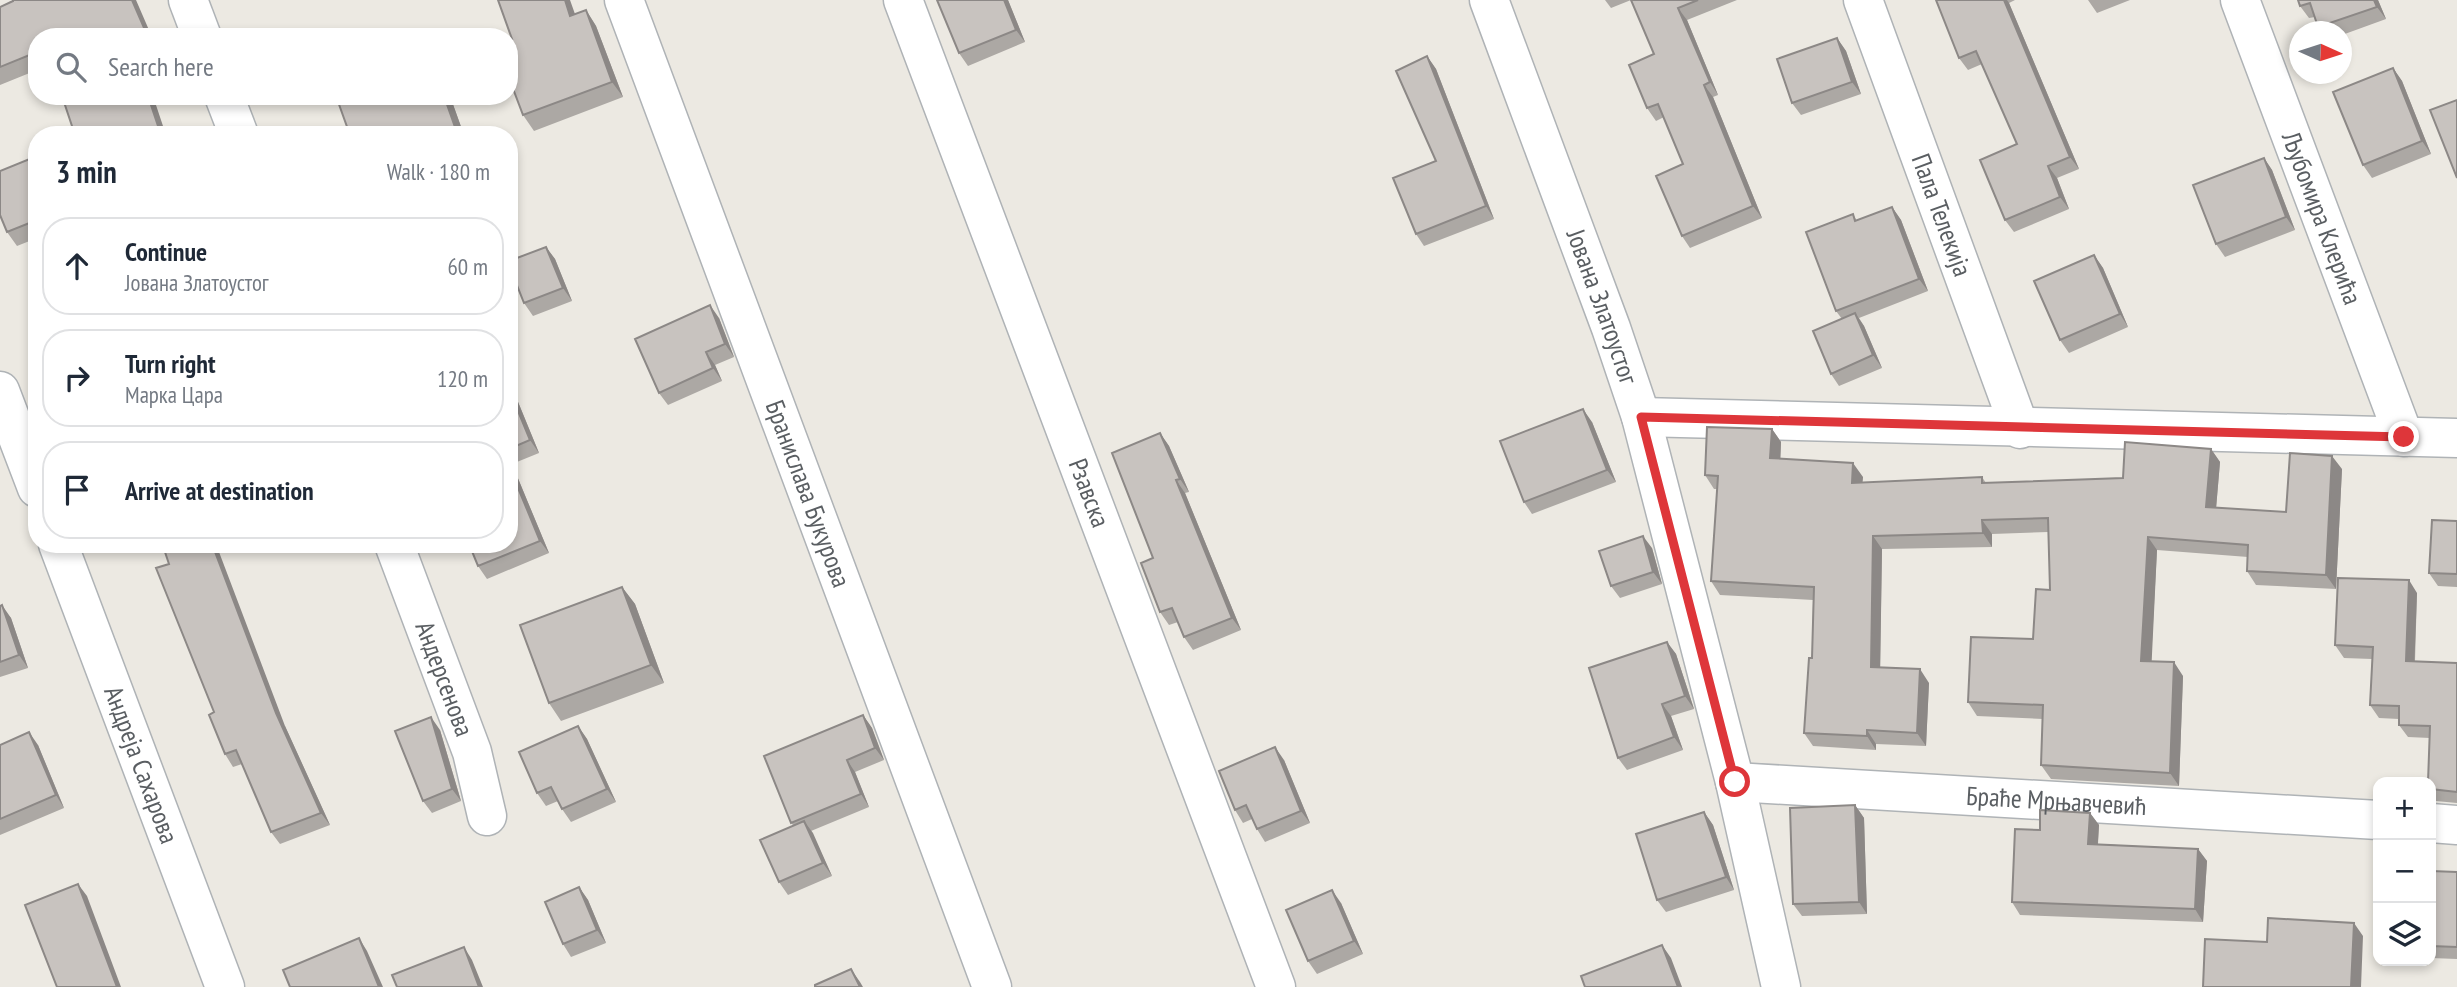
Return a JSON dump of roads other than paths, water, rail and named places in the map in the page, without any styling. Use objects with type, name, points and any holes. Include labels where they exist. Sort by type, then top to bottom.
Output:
[{"type":"street","points":[[188,0],[199,28]]},
{"type":"street","name":"Бранислава Букурова","points":[[624,0],[992,987]]},
{"type":"street","name":"Рзавска","points":[[903,0],[1276,987]]},
{"type":"street","name":"Јована Златоустог","points":[[1489,0],[1611,328],[1641,417],[1735,782],[1781,987]]},
{"type":"street","name":"Пала Телекија","points":[[1863,0],[2020,429]]},
{"type":"street","name":"Љубомира Клерића","points":[[2240,0],[2404,437]]},
{"type":"street","points":[[227,105],[236,126]]},
{"type":"street","points":[[0,391],[28,464]]},
{"type":"street","points":[[1641,417],[2020,429],[2457,438]]},
{"type":"street","name":"Андреја Сахарова","points":[[61,553],[225,987]]},
{"type":"street","name":"Андерсенова","points":[[397,553],[472,752],[487,816]]},
{"type":"street","name":"Браће Мрњавчевић","points":[[1735,782],[2373,820]]},
{"type":"street","points":[[2436,823],[2457,825]]}]
